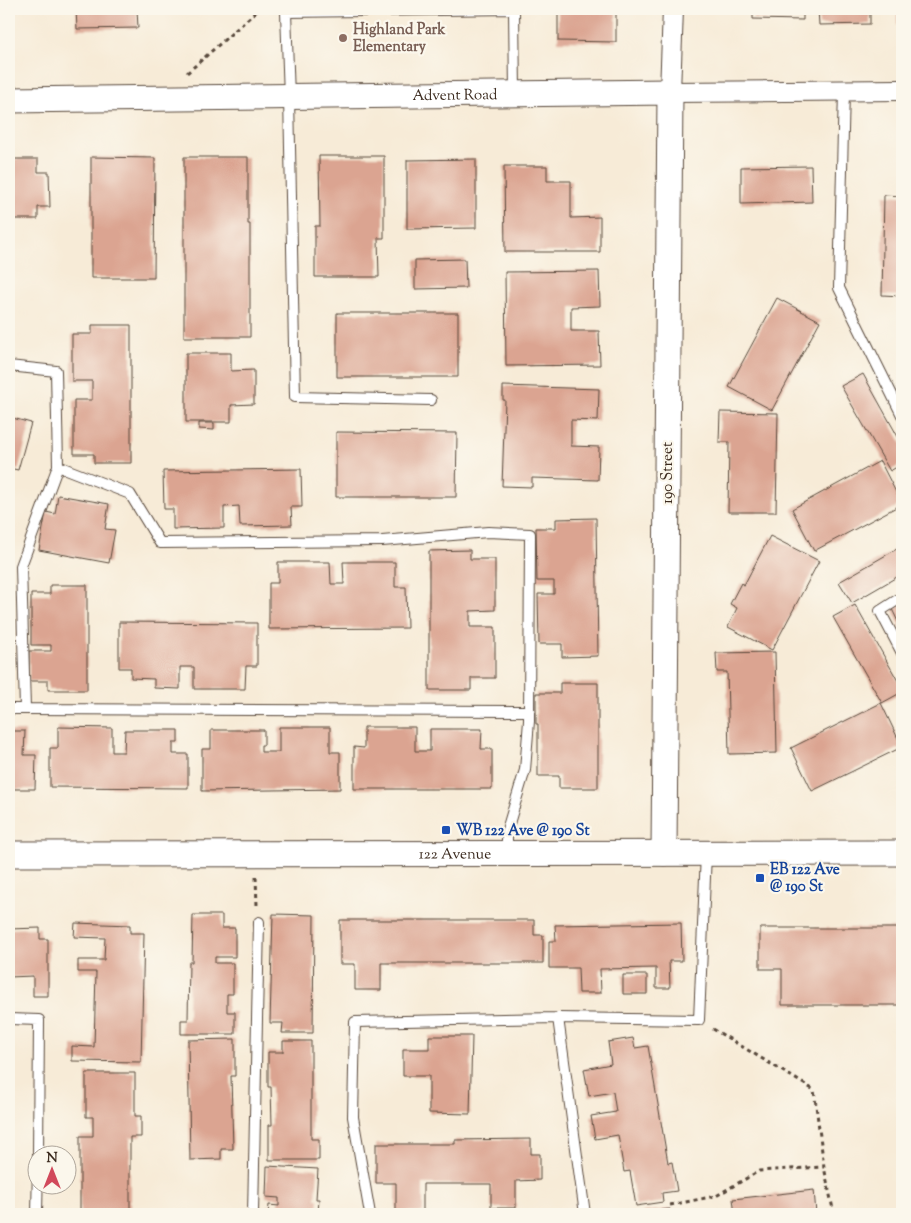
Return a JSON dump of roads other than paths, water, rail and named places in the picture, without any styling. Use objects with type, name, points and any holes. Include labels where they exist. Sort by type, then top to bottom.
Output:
[{"type":"street","points":[[670,92],[673,9]]},
{"type":"street","name":"Advent Road","points":[[9,100],[902,90]]},
{"type":"street","name":"190 Street","points":[[664,853],[670,92]]},
{"type":"street","name":"122 Avenue","points":[[9,854],[902,853]]},
{"type":"lane","points":[[431,400],[295,397],[286,12],[514,10],[515,94]]},
{"type":"lane","points":[[844,91],[839,288],[902,415]]},
{"type":"lane","points":[[9,366],[56,371],[58,466],[21,566],[25,709]]},
{"type":"lane","points":[[58,466],[130,494],[160,543],[382,541],[488,532],[530,534],[529,712],[525,770],[507,830],[507,853]]},
{"type":"lane","points":[[902,597],[880,611],[902,653]]},
{"type":"lane","points":[[9,709],[529,712]]},
{"type":"lane","points":[[370,1214],[353,1117],[355,1022],[558,1018],[699,1020],[706,853]]},
{"type":"lane","points":[[253,1214],[258,922]]},
{"type":"lane","points":[[558,1018],[585,1214]]},
{"type":"lane","points":[[9,1019],[40,1020],[38,1146]]},
{"type":"lane","points":[[37,1196],[37,1214]]},
{"type":"place","name":"Highland Park Elementary","points":[[343,38]]},
{"type":"place","name":"WB 122 Ave @ 190 St","points":[[446,830]]},
{"type":"place","name":"EB 122 Ave @ 190 St","points":[[760,878]]}]
